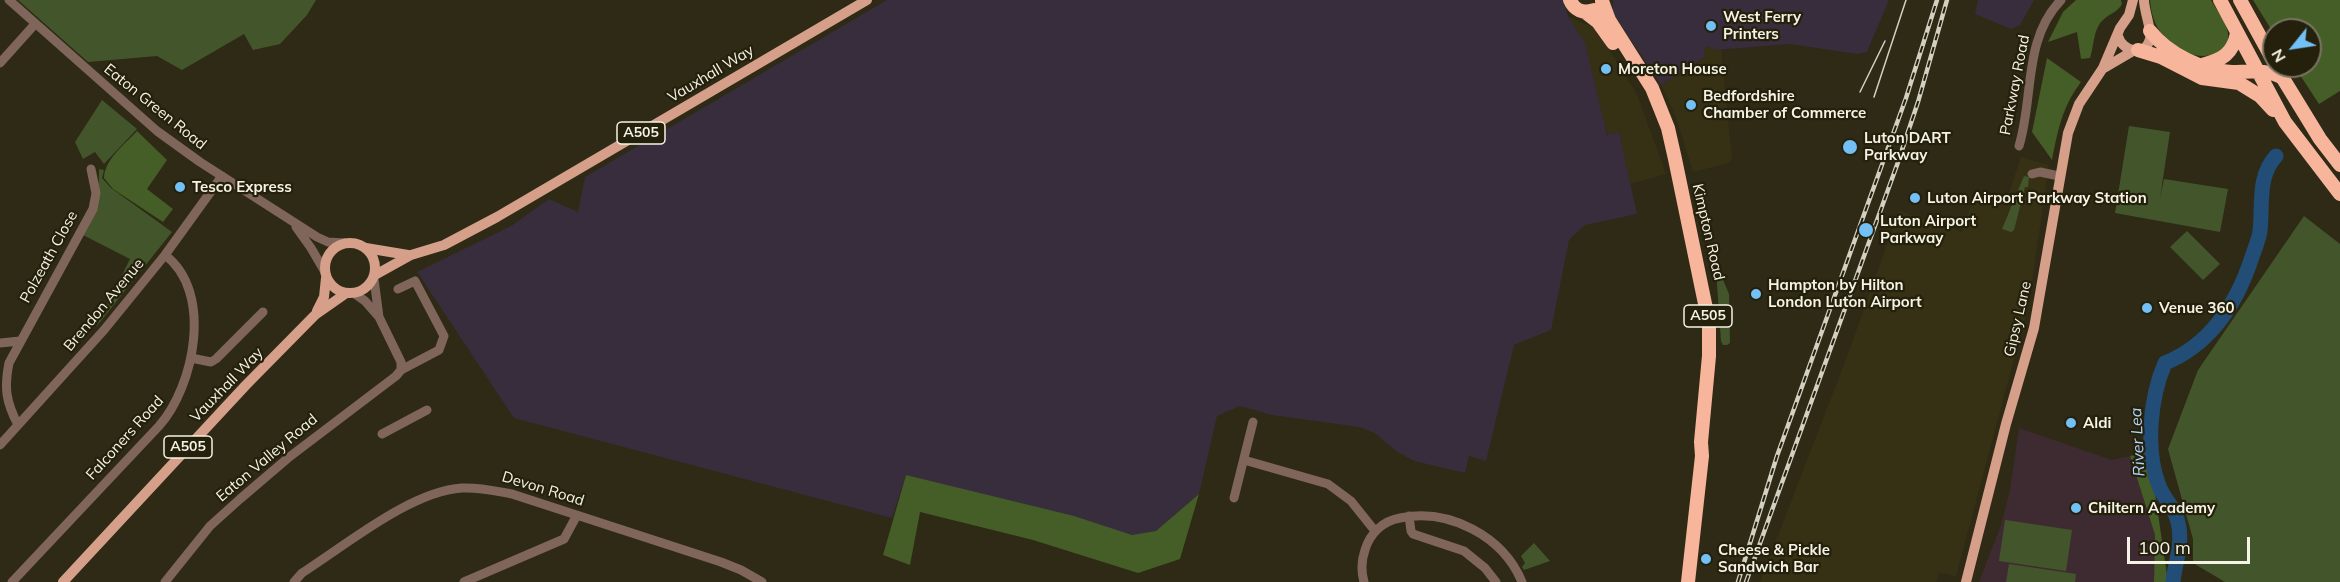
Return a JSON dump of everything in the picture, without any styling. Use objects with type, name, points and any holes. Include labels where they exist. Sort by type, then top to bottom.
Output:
[{"type":"highway","name":"Kimpton Road","points":[[1570,0],[1575,8],[1598,22],[1644,92],[1658,105]]},
{"type":"highway","name":"Kimpton Road","points":[[1602,0],[1609,20],[1652,88],[1668,128],[1709,323],[1702,456],[1689,582]]},
{"type":"highway","points":[[1585,12],[1596,9],[1602,0]]},
{"type":"highway","points":[[2220,0],[2286,122],[2340,194]]},
{"type":"highway","points":[[2240,0],[2262,40]]},
{"type":"highway","points":[[2149,29],[2172,51],[2202,65],[2220,71],[2262,72]]},
{"type":"highway","points":[[2202,65],[2217,61],[2228,54],[2237,33]]},
{"type":"highway","points":[[2136,50],[2161,57],[2202,78],[2239,84],[2260,96],[2286,122]]},
{"type":"highway","points":[[2283,78],[2320,139],[2340,165]]},
{"type":"highway","name":"Kimpton Road","points":[[1681,582],[1693,454],[1701,441]]},
{"type":"main road","name":"Vauxhall Way","points":[[374,277],[411,255],[444,245],[489,222],[867,0]]},
{"type":"main road","points":[[2133,0],[2118,36],[2121,44],[2136,50],[2148,43],[2149,29],[2144,0]]},
{"type":"main road","points":[[2124,22],[2137,19],[2149,29]]},
{"type":"main road","name":"Gipsy Lane","points":[[1966,582],[2006,424],[2034,328],[2059,176],[2071,123],[2079,104],[2103,68],[2118,36]]},
{"type":"main road","name":"Gipsy Lane","points":[[2103,68],[2136,50]]},
{"type":"main road","points":[[345,243],[354,243],[366,248],[374,261],[374,277],[362,291],[350,294],[335,289],[326,275],[326,259],[331,251],[345,243]]},
{"type":"main road","name":"Vauxhall Way","points":[[366,248],[411,255]]},
{"type":"main road","name":"Vauxhall Way","points":[[315,315],[324,297],[326,275]]},
{"type":"main road","name":"Vauxhall Way","points":[[63,582],[246,385],[315,315],[350,294]]},
{"type":"street","name":"Eaton Green Road","points":[[9,0],[146,122],[293,223],[328,242],[345,243]]},
{"type":"street","name":"Parkway Road","points":[[2019,146],[2027,117],[2035,47],[2047,19],[2061,0]]},
{"type":"street","points":[[0,63],[35,24]]},
{"type":"street","name":"Polzeath Close","points":[[18,425],[9,409],[5,384],[9,363],[93,209],[96,193],[91,169]]},
{"type":"street","points":[[2032,174],[2040,172],[2059,176]]},
{"type":"street","name":"Brendon Avenue","points":[[0,445],[104,330],[165,255],[222,176]]},
{"type":"street","name":"Eaton Green Road","points":[[293,223],[311,248],[326,275]]},
{"type":"street","name":"Falconers Road","points":[[12,582],[167,418],[176,405],[191,358],[195,320],[190,293],[180,270],[165,255]]},
{"type":"street","points":[[374,277],[379,317]]},
{"type":"street","name":"Eaton Valley Road","points":[[165,582],[218,519],[288,458],[401,370],[439,350],[444,336],[415,280],[398,289]]},
{"type":"street","points":[[350,294],[365,301],[379,317],[401,362],[401,370]]},
{"type":"street","points":[[191,358],[212,362],[263,312]]},
{"type":"street","points":[[0,343],[20,341]]},
{"type":"street","points":[[382,434],[427,411]]},
{"type":"street","points":[[1234,498],[1254,422]]},
{"type":"street","points":[[1244,460],[1328,484],[1351,501],[1375,531]]},
{"type":"street","name":"Devon Road","points":[[294,582],[302,573],[405,506],[432,493],[460,488],[480,488],[512,494],[721,562],[762,582]]},
{"type":"street","points":[[464,582],[484,578],[564,539],[577,515]]},
{"type":"street","points":[[1409,516],[1413,534],[1464,551],[1485,568],[1496,582]]},
{"type":"street","points":[[1364,582],[1362,559],[1366,544],[1375,531],[1389,521],[1409,516],[1436,516],[1466,526],[1503,552],[1517,569],[1522,582]]},
{"type":"shaded area","points":[[887,0],[1563,0],[1568,16],[1585,43],[1607,135],[1619,132],[1637,214],[1585,225],[1569,240],[1551,330],[1514,345],[1486,461],[1469,456],[1465,473],[1414,461],[1396,451],[1375,433],[1359,427],[1272,415],[1240,406],[1217,416],[1199,494],[1156,531],[1132,536],[906,475],[892,518],[514,418],[417,272],[511,226],[549,199],[578,212],[585,177]]},
{"type":"shaded area","points":[[1613,0],[1889,0],[1867,52],[1857,54],[1790,44],[1715,50],[1709,46],[1704,49],[1705,57],[1661,85],[1613,13]]},
{"type":"shaded area","points":[[1978,0],[2034,0],[2020,25],[2011,29],[1975,14]]},
{"type":"shaded area","points":[[1569,17],[1595,28],[1637,94],[1666,174],[1630,184],[1619,132],[1608,135]]},
{"type":"shaded area","points":[[1709,46],[1715,50],[1721,49],[1732,160],[1693,172],[1676,117],[1661,85],[1705,57],[1704,49]]},
{"type":"shaded area","points":[[2021,157],[2049,165],[2029,303],[1956,576],[1939,573],[1936,582],[1760,582],[1846,359],[1899,211],[1962,232],[1973,198],[1984,196],[1997,201],[2008,196]]},
{"type":"shaded area","name":"Chiltern Academy","points":[[2019,428],[2112,460],[2130,456],[2155,535],[2154,582],[1979,582],[2001,525],[2010,490]]},
{"type":"green space","points":[[18,0],[316,0],[307,15],[280,44],[253,50],[244,34],[182,70],[157,56],[88,62]]},
{"type":"green space","points":[[2076,0],[2121,0],[2122,4],[2100,24],[2090,58],[2081,59],[2077,32],[2048,42],[2063,12]]},
{"type":"green space","points":[[2150,0],[2211,0],[2226,25],[2227,42],[2221,51],[2209,56],[2195,55],[2179,49],[2165,39],[2155,22]]},
{"type":"green space","points":[[2253,0],[2340,0],[2340,91],[2319,104],[2302,78],[2322,78],[2322,18],[2264,18]]},
{"type":"green space","points":[[2047,58],[2081,82],[2065,110],[2052,160],[2032,132]]},
{"type":"green space","points":[[102,100],[137,129],[104,164],[95,152],[83,159],[75,142]]},
{"type":"green space","points":[[2129,126],[2170,132],[2160,198],[2164,179],[2228,189],[2220,232],[2115,213]]},
{"type":"green space","points":[[137,131],[167,160],[147,189],[173,209],[163,222],[113,189],[104,178],[111,158]]},
{"type":"green space","points":[[99,169],[104,170],[102,178],[111,188],[172,232],[96,327],[130,259],[83,235],[96,204]]},
{"type":"green space","points":[[2024,176],[2029,177],[2028,187],[2025,187],[2014,230],[2011,232],[2002,229]]},
{"type":"green space","points":[[2304,216],[2340,244],[2340,582],[2225,582],[2193,563],[2193,539],[2168,449],[2198,370]]},
{"type":"green space","points":[[2187,231],[2220,264],[2203,280],[2170,247]]},
{"type":"green space","points":[[1718,268],[1729,294],[1730,343],[1727,345],[1723,345],[1721,341],[1716,270]]},
{"type":"green space","points":[[2149,452],[2168,582],[2154,582],[2155,535],[2130,456]]},
{"type":"green space","points":[[906,475],[1074,516],[1132,535],[1156,531],[1199,494],[1180,559],[1138,573],[1033,540],[920,512],[910,565],[883,555]]},
{"type":"green space","points":[[2005,520],[2072,530],[2066,571],[1999,561]]},
{"type":"green space","points":[[1534,543],[1550,561],[1524,570],[1522,567],[1525,563],[1521,556]]},
{"type":"green space","points":[[2009,564],[2076,574],[2075,582],[2006,582]]},
{"type":"waterway","name":"River Lea","points":[[2173,582],[2180,534],[2173,509],[2159,486],[2152,457],[2151,424],[2156,392],[2165,363],[2182,355],[2209,333],[2239,290],[2257,244],[2263,182],[2276,156]]},
{"type":"tram line","points":[[1874,97],[1906,0]]},
{"type":"tram line","points":[[1860,92],[1885,41]]},
{"type":"railway","points":[[1738,582],[1777,456],[1906,98],[1937,0]]},
{"type":"railway","points":[[1746,582],[1897,165],[1918,102],[1947,0]]},
{"type":"place","name":"West Ferry Printers","points":[[1711,26]]},
{"type":"place","name":"Moreton House","points":[[1606,69]]},
{"type":"place","name":"Bedfordshire Chamber of Commerce","points":[[1691,105]]},
{"type":"place","name":"Luton DART Parkway","points":[[1850,147]]},
{"type":"place","name":"Tesco Express","points":[[180,187]]},
{"type":"place","name":"Luton Airport Parkway Station","points":[[1915,198]]},
{"type":"place","name":"Luton Airport Parkway","points":[[1866,230]]},
{"type":"place","name":"Hampton by Hilton London Luton Airport","points":[[1756,294]]},
{"type":"place","name":"Venue 360","points":[[2147,308]]},
{"type":"place","name":"Aldi","points":[[2071,423]]},
{"type":"place","name":"Chiltern Academy","points":[[2076,508]]},
{"type":"place","name":"Cheese & Pickle Sandwich Bar","points":[[1706,559]]}]
